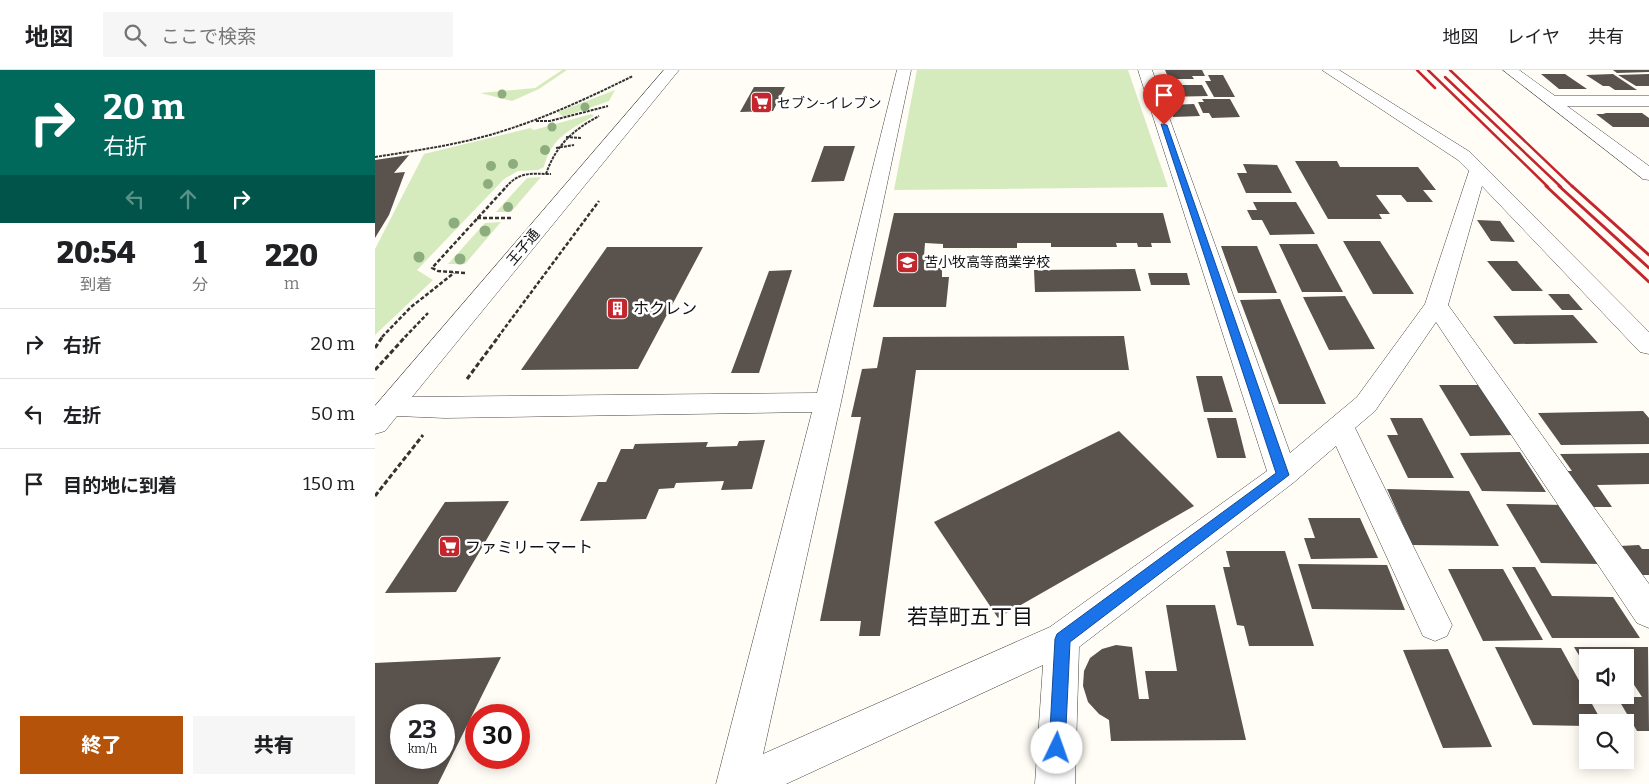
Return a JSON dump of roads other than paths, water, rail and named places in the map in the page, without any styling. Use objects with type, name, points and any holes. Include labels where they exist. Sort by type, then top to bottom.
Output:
[{"type":"street","name":"王子通","points":[[380,416],[672,70]]},
{"type":"street","points":[[736,784],[828,402],[904,70]]},
{"type":"street","points":[[1145,70],[1283,475]]},
{"type":"street","points":[[1329,70],[1447,144],[1479,170],[1649,346]]},
{"type":"street","points":[[1510,70],[1649,175]]},
{"type":"street","points":[[1549,101],[1649,101]]},
{"type":"street","points":[[741,784],[1062,639],[1283,475],[1366,404],[1436,305],[1479,170]]},
{"type":"street","points":[[1436,305],[1649,612]]},
{"type":"street","points":[[380,416],[445,408],[828,402]]},
{"type":"street","points":[[1340,425],[1435,625]]},
{"type":"street","points":[[1055,784],[1062,639]]},
{"type":"railway","points":[[1417,70],[1435,88]]},
{"type":"railway","points":[[1428,70],[1548,187]]},
{"type":"railway","points":[[1450,70],[1573,187]]},
{"type":"railway","points":[[1445,77],[1561,187]]},
{"type":"railway","points":[[1546,186],[1649,282]]},
{"type":"railway","points":[[1559,186],[1649,268]]},
{"type":"railway","points":[[1572,186],[1649,255]]},
{"type":"place","name":"セブン-イレブン","points":[[761,103]]},
{"type":"place","name":"苫小牧高等商業学校","points":[[908,262]]},
{"type":"place","name":"ホクレン","points":[[617,308]]},
{"type":"place","name":"ファミリーマート","points":[[449,547]]},
{"type":"district","name":"若草町五丁目","points":[[970,617]]}]
